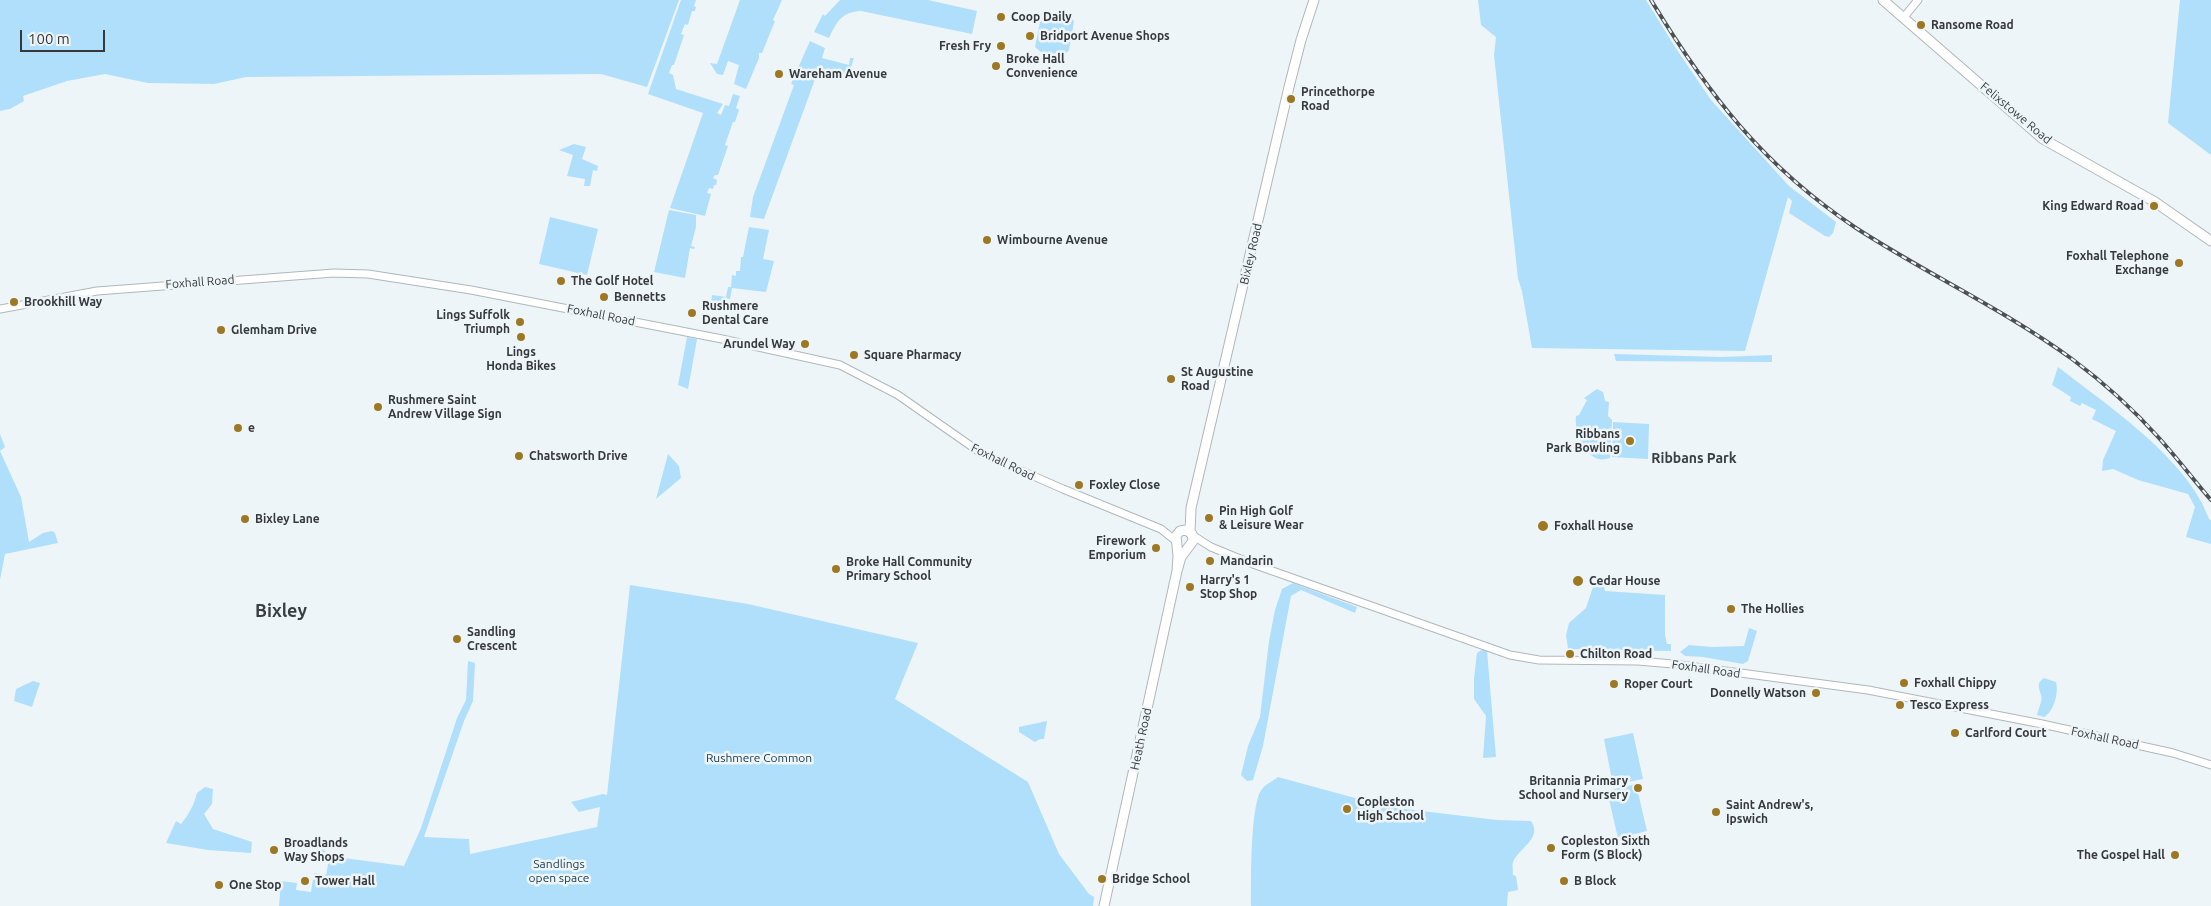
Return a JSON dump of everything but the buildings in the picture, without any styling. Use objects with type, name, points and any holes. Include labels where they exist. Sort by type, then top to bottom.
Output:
[{"type":"main road","name":"Bixley Road","points":[[1178,537],[1191,508],[1292,73],[1314,0]]},
{"type":"main road","name":"Felixstowe Road","points":[[1883,0],[2043,139],[2155,202],[2211,241]]},
{"type":"main road","name":"Bixley Road","points":[[1191,508],[1191,534]]},
{"type":"main road","points":[[1184,530],[1191,534],[1193,541],[1190,546],[1181,547],[1178,537],[1184,530]]},
{"type":"main road","name":"Heath Road","points":[[1177,571],[1178,537]]},
{"type":"main road","name":"Heath Road","points":[[1104,906],[1177,571],[1181,557],[1190,546]]},
{"type":"street","points":[[1904,17],[1918,0]]},
{"type":"street","name":"Foxhall Road","points":[[0,309],[97,291],[334,273],[368,274],[471,290],[722,338],[840,365],[898,396],[981,453],[1178,537]]},
{"type":"street","name":"Foxhall Road","points":[[1191,534],[1211,547],[1361,604],[1510,655],[1539,660],[1638,661],[1673,664],[1862,689],[1940,702],[2042,724],[2173,753],[2211,765]]},
{"type":"street","name":"Foxhall Road","points":[[1190,546],[1211,547]]},
{"type":"green space","points":[[0,0],[679,0],[647,87],[601,74],[246,77],[214,84],[148,83],[105,74],[67,81],[23,96],[24,101],[10,109],[0,111]]},
{"type":"green space","points":[[681,0],[696,0],[694,6],[696,7],[695,11],[692,11],[688,25],[685,24],[681,34],[684,35],[674,65],[672,65],[669,73],[673,75],[676,89],[723,104],[717,113],[721,115],[725,105],[729,106],[733,94],[740,96],[736,108],[739,110],[725,145],[728,146],[718,175],[715,175],[713,178],[717,180],[716,185],[714,185],[713,189],[709,188],[707,193],[711,194],[705,216],[670,208],[703,113],[648,94]]},
{"type":"green space","points":[[740,0],[782,0],[746,89],[734,84],[739,65],[728,61],[723,75],[717,74],[710,63],[717,64]]},
{"type":"green space","points":[[840,0],[928,0],[977,11],[972,34],[861,11],[849,13],[841,18],[829,38],[814,32],[823,14],[825,16]]},
{"type":"green space","points":[[1478,0],[1646,0],[1711,100],[1789,186],[1836,222],[1833,233],[1829,237],[1825,236],[1789,213],[1792,201],[1788,197],[1745,351],[1532,348],[1522,291],[1518,279],[1494,55],[1496,37],[1481,25]]},
{"type":"green space","points":[[2180,0],[2211,0],[2211,155],[2168,123]]},
{"type":"green space","points":[[1046,11],[1069,16],[1074,21],[1069,50],[1064,55],[1041,52],[1035,47],[1041,17]]},
{"type":"green space","points":[[810,41],[825,48],[822,58],[849,65],[850,58],[854,58],[847,80],[818,71],[764,219],[750,217],[753,197],[794,85],[791,84]]},
{"type":"green space","points":[[574,144],[586,147],[582,159],[598,166],[597,171],[593,170],[590,186],[584,186],[585,179],[567,176],[573,155],[559,150]]},
{"type":"green space","points":[[669,210],[696,215],[696,227],[691,246],[695,247],[694,249],[690,248],[685,278],[654,272]]},
{"type":"green space","points":[[550,217],[598,229],[587,275],[539,264]]},
{"type":"green space","points":[[749,227],[769,230],[763,259],[774,261],[766,292],[732,288],[730,299],[725,298],[725,303],[716,302],[715,306],[711,306],[712,295],[726,297],[728,287],[731,287],[732,275],[736,276],[736,271],[740,271],[741,257],[743,257]]},
{"type":"green space","points":[[687,337],[697,339],[688,389],[678,385]]},
{"type":"green space","points":[[1614,354],[1721,357],[1772,355],[1772,362],[1616,361]]},
{"type":"green space","points":[[2058,367],[2144,435],[2183,475],[2211,520],[2211,544],[2186,537],[2195,507],[2188,494],[2138,480],[2113,469],[2102,471],[2103,460],[2116,431],[2092,419],[2096,410],[2082,403],[2080,406],[2070,401],[2071,397],[2052,385]]},
{"type":"green space","points":[[1597,389],[1603,392],[1605,401],[1609,402],[1608,416],[1612,420],[1610,458],[1604,459],[1598,459],[1588,452],[1576,428],[1576,416],[1579,415],[1587,400],[1584,398]]},
{"type":"green space","name":"Ribbans Park Bowling","points":[[1613,422],[1649,424],[1648,459],[1612,457]]},
{"type":"green space","points":[[0,434],[5,447],[0,451]]},
{"type":"green space","points":[[0,451],[21,497],[29,542],[43,533],[52,531],[55,533],[58,543],[5,554],[0,580]]},
{"type":"green space","points":[[668,454],[679,466],[681,478],[656,499]]},
{"type":"green space","points":[[1603,582],[1605,591],[1665,595],[1665,635],[1667,644],[1671,644],[1671,651],[1568,649],[1566,635],[1569,623],[1586,608],[1593,587]]},
{"type":"green space","points":[[1293,583],[1357,607],[1355,613],[1301,590],[1291,596],[1263,746],[1253,780],[1247,781],[1241,775],[1248,746],[1260,717],[1269,641],[1275,610],[1282,589]]},
{"type":"green space","name":"Rushmere Common","points":[[630,585],[748,604],[918,643],[895,699],[1028,782],[1059,854],[1089,894],[1094,897],[1093,906],[279,906],[281,881],[297,883],[296,890],[311,892],[314,873],[326,875],[329,859],[323,857],[315,847],[319,844],[329,856],[404,866],[421,828],[457,718],[466,700],[468,661],[475,663],[473,701],[464,721],[424,837],[469,839],[470,854],[597,827],[600,807],[579,812],[571,802],[603,794],[607,795]]},
{"type":"green space","points":[[1749,628],[1757,631],[1748,661],[1743,664],[1685,656],[1680,652],[1689,645],[1712,647],[1744,646]]},
{"type":"green space","points":[[1483,649],[1487,651],[1496,757],[1483,758],[1486,716],[1474,699],[1474,678],[1477,653]]},
{"type":"green space","points":[[2044,678],[2056,682],[2057,691],[2051,711],[2044,717],[2037,715],[2041,700],[2039,684]]},
{"type":"green space","points":[[33,681],[40,683],[32,707],[14,701],[16,689]]},
{"type":"green space","points":[[1047,721],[1044,739],[1035,742],[1019,732],[1019,727]]},
{"type":"green space","points":[[1633,733],[1643,779],[1613,785],[1604,739]]},
{"type":"green space","points":[[1278,777],[1388,807],[1497,820],[1531,821],[1534,827],[1532,838],[1513,863],[1513,875],[1516,876],[1518,890],[1508,892],[1507,906],[1251,906],[1252,845],[1255,810],[1262,789]]},
{"type":"green space","points":[[1636,784],[1647,831],[1618,838],[1607,791]]},
{"type":"green space","points":[[205,787],[213,789],[212,804],[204,814],[213,829],[252,842],[251,853],[208,850],[166,843],[176,821],[181,824],[191,809],[197,793]]},
{"type":"railway","points":[[1651,0],[1694,67],[1716,97],[1765,153],[1793,179],[1856,228],[2019,324],[2084,368],[2149,427],[2211,500]]},
{"type":"place","name":"Coop Daily","points":[[1001,17]]},
{"type":"place","name":"Ransome Road","points":[[1921,25]]},
{"type":"place","name":"Bridport Avenue Shops","points":[[1030,36]]},
{"type":"place","name":"Fresh Fry","points":[[1001,46]]},
{"type":"place","name":"Broke Hall Convenience","points":[[996,66]]},
{"type":"place","name":"Wareham Avenue","points":[[779,74]]},
{"type":"place","name":"Princethorpe Road","points":[[1291,99]]},
{"type":"place","name":"King Edward Road","points":[[2154,206]]},
{"type":"place","name":"Wimbourne Avenue","points":[[987,240]]},
{"type":"place","name":"Foxhall Telephone Exchange","points":[[2179,263]]},
{"type":"place","name":"The Golf Hotel","points":[[561,281]]},
{"type":"place","name":"Bennetts","points":[[604,297]]},
{"type":"place","name":"Brookhill Way","points":[[14,302]]},
{"type":"place","name":"Rushmere Dental Care","points":[[692,313]]},
{"type":"place","name":"Lings Suffolk Triumph","points":[[520,322]]},
{"type":"place","name":"Glemham Drive","points":[[221,330]]},
{"type":"place","name":"Lings Honda Bikes","points":[[521,337]]},
{"type":"place","name":"Arundel Way","points":[[805,344]]},
{"type":"place","name":"Square Pharmacy","points":[[854,355]]},
{"type":"place","name":"St Augustine Road","points":[[1171,379]]},
{"type":"place","name":"Rushmere Saint Andrew Village Sign","points":[[378,407]]},
{"type":"place","name":"e","points":[[238,428]]},
{"type":"place","name":"Ribbans Park Bowling","points":[[1630,441]]},
{"type":"place","name":"Chatsworth Drive","points":[[519,456]]},
{"type":"place","name":"Foxley Close","points":[[1079,485]]},
{"type":"place","name":"Pin High Golf & Leisure Wear","points":[[1209,518]]},
{"type":"place","name":"Bixley Lane","points":[[245,519]]},
{"type":"place","name":"Foxhall House","points":[[1543,526]]},
{"type":"place","name":"Firework Emporium","points":[[1156,548]]},
{"type":"place","name":"Mandarin","points":[[1210,561]]},
{"type":"place","name":"Broke Hall Community Primary School","points":[[836,569]]},
{"type":"place","name":"Cedar House","points":[[1578,581]]},
{"type":"place","name":"Harry's 1 Stop Shop","points":[[1190,587]]},
{"type":"place","name":"The Hollies","points":[[1731,609]]},
{"type":"place","name":"Sandling Crescent","points":[[457,639]]},
{"type":"place","name":"Chilton Road","points":[[1570,654]]},
{"type":"place","name":"Foxhall Chippy","points":[[1904,683]]},
{"type":"place","name":"Roper Court","points":[[1614,684]]},
{"type":"place","name":"Donnelly Watson","points":[[1816,693]]},
{"type":"place","name":"Tesco Express","points":[[1900,705]]},
{"type":"place","name":"Carlford Court","points":[[1955,733]]},
{"type":"place","name":"Britannia Primary School and Nursery","points":[[1638,788]]},
{"type":"place","name":"Copleston High School","points":[[1347,809]]},
{"type":"place","name":"Saint Andrew's, Ipswich","points":[[1716,812]]},
{"type":"place","name":"Copleston Sixth Form (S Block)","points":[[1551,848]]},
{"type":"place","name":"Broadlands Way Shops","points":[[274,850]]},
{"type":"place","name":"The Gospel Hall","points":[[2175,855]]},
{"type":"place","name":"Bridge School","points":[[1102,879]]},
{"type":"place","name":"Tower Hall","points":[[305,881]]},
{"type":"place","name":"B Block","points":[[1564,881]]},
{"type":"place","name":"One Stop","points":[[219,885]]},
{"type":"district","name":"Ribbans Park","points":[[1694,458]]},
{"type":"district","name":"Bixley","points":[[281,611]]},
{"type":"park label","name":"Sandlings open space","points":[[559,871]]}]
